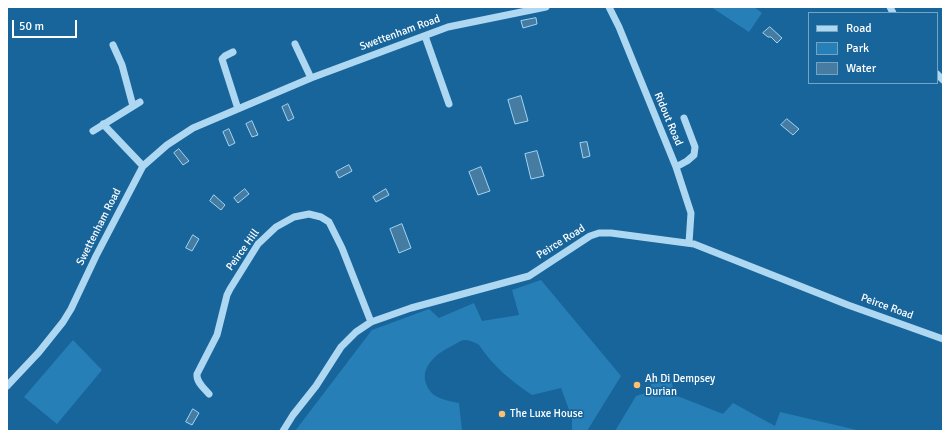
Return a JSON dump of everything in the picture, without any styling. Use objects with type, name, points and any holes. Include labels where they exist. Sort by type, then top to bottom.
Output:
[{"type":"street","name":"Swettenham Road","points":[[7,386],[39,352],[71,309],[96,256],[143,166],[167,145],[188,131],[311,78],[448,27],[546,7]]},
{"type":"street","name":"Ridout Road","points":[[609,7],[619,27],[676,167],[691,213],[689,242]]},
{"type":"street","points":[[425,36],[449,104]]},
{"type":"street","points":[[295,44],[311,78]]},
{"type":"street","points":[[113,45],[122,65],[133,106]]},
{"type":"street","points":[[233,52],[222,58],[238,109]]},
{"type":"street","points":[[93,131],[140,102]]},
{"type":"street","points":[[676,167],[694,155],[695,146],[684,118]]},
{"type":"street","points":[[103,124],[143,166]]},
{"type":"street","name":"Peirce Hill","points":[[209,394],[197,379],[197,374],[217,335],[227,295],[258,244],[276,227],[294,217],[310,214],[321,216],[329,222],[342,248],[371,322]]},
{"type":"street","name":"Peirce Road","points":[[282,431],[316,386],[341,347],[356,332],[371,322],[411,308],[529,276],[590,236],[599,233],[689,242],[848,305],[943,339]]},
{"type":"green space","points":[[711,7],[754,7],[762,13],[749,32]]},
{"type":"green space","points":[[541,280],[621,376],[587,431],[572,431],[572,418],[561,388],[532,395],[503,373],[490,360],[479,345],[472,341],[464,340],[444,350],[433,359],[428,365],[425,377],[426,384],[433,394],[443,399],[459,403],[462,431],[295,431],[372,330],[429,309],[439,318],[474,303],[482,321],[519,315],[512,290]]},
{"type":"green space","points":[[73,340],[102,370],[57,424],[24,397]]},
{"type":"green space","points":[[653,378],[671,380],[675,395],[723,414],[733,403],[775,426],[780,412],[861,431],[615,431],[636,396],[649,392]]},
{"type":"water","points":[[536,18],[537,24],[523,28],[521,21]]},
{"type":"water","points":[[770,27],[782,38],[777,43],[771,37],[768,37],[763,33]]},
{"type":"water","points":[[521,96],[528,121],[515,124],[508,100]]},
{"type":"water","points":[[288,104],[294,118],[288,121],[282,107]]},
{"type":"water","points":[[787,119],[799,129],[793,135],[781,125]]},
{"type":"water","points":[[252,121],[258,135],[252,137],[246,124]]},
{"type":"water","points":[[229,129],[235,143],[229,146],[223,132]]},
{"type":"water","points":[[587,142],[590,156],[583,158],[580,143]]},
{"type":"water","points":[[179,149],[189,161],[183,165],[174,153]]},
{"type":"water","points":[[537,151],[544,176],[531,179],[525,154]]},
{"type":"water","points":[[349,165],[352,171],[339,178],[336,172]]},
{"type":"water","points":[[481,167],[490,191],[478,195],[469,172]]},
{"type":"water","points":[[245,189],[249,194],[238,203],[234,198]]},
{"type":"water","points":[[386,189],[389,195],[376,202],[373,197]]},
{"type":"water","points":[[214,195],[225,205],[221,210],[210,201]]},
{"type":"water","points":[[402,224],[411,248],[399,253],[390,229]]},
{"type":"water","points":[[193,235],[199,239],[192,251],[186,248]]},
{"type":"water","points":[[193,409],[199,413],[192,425],[186,422]]},
{"type":"place","name":"Ah Di Dempsey Durian","points":[[637,385]]},
{"type":"place","name":"The Luxe House","points":[[502,414]]}]
